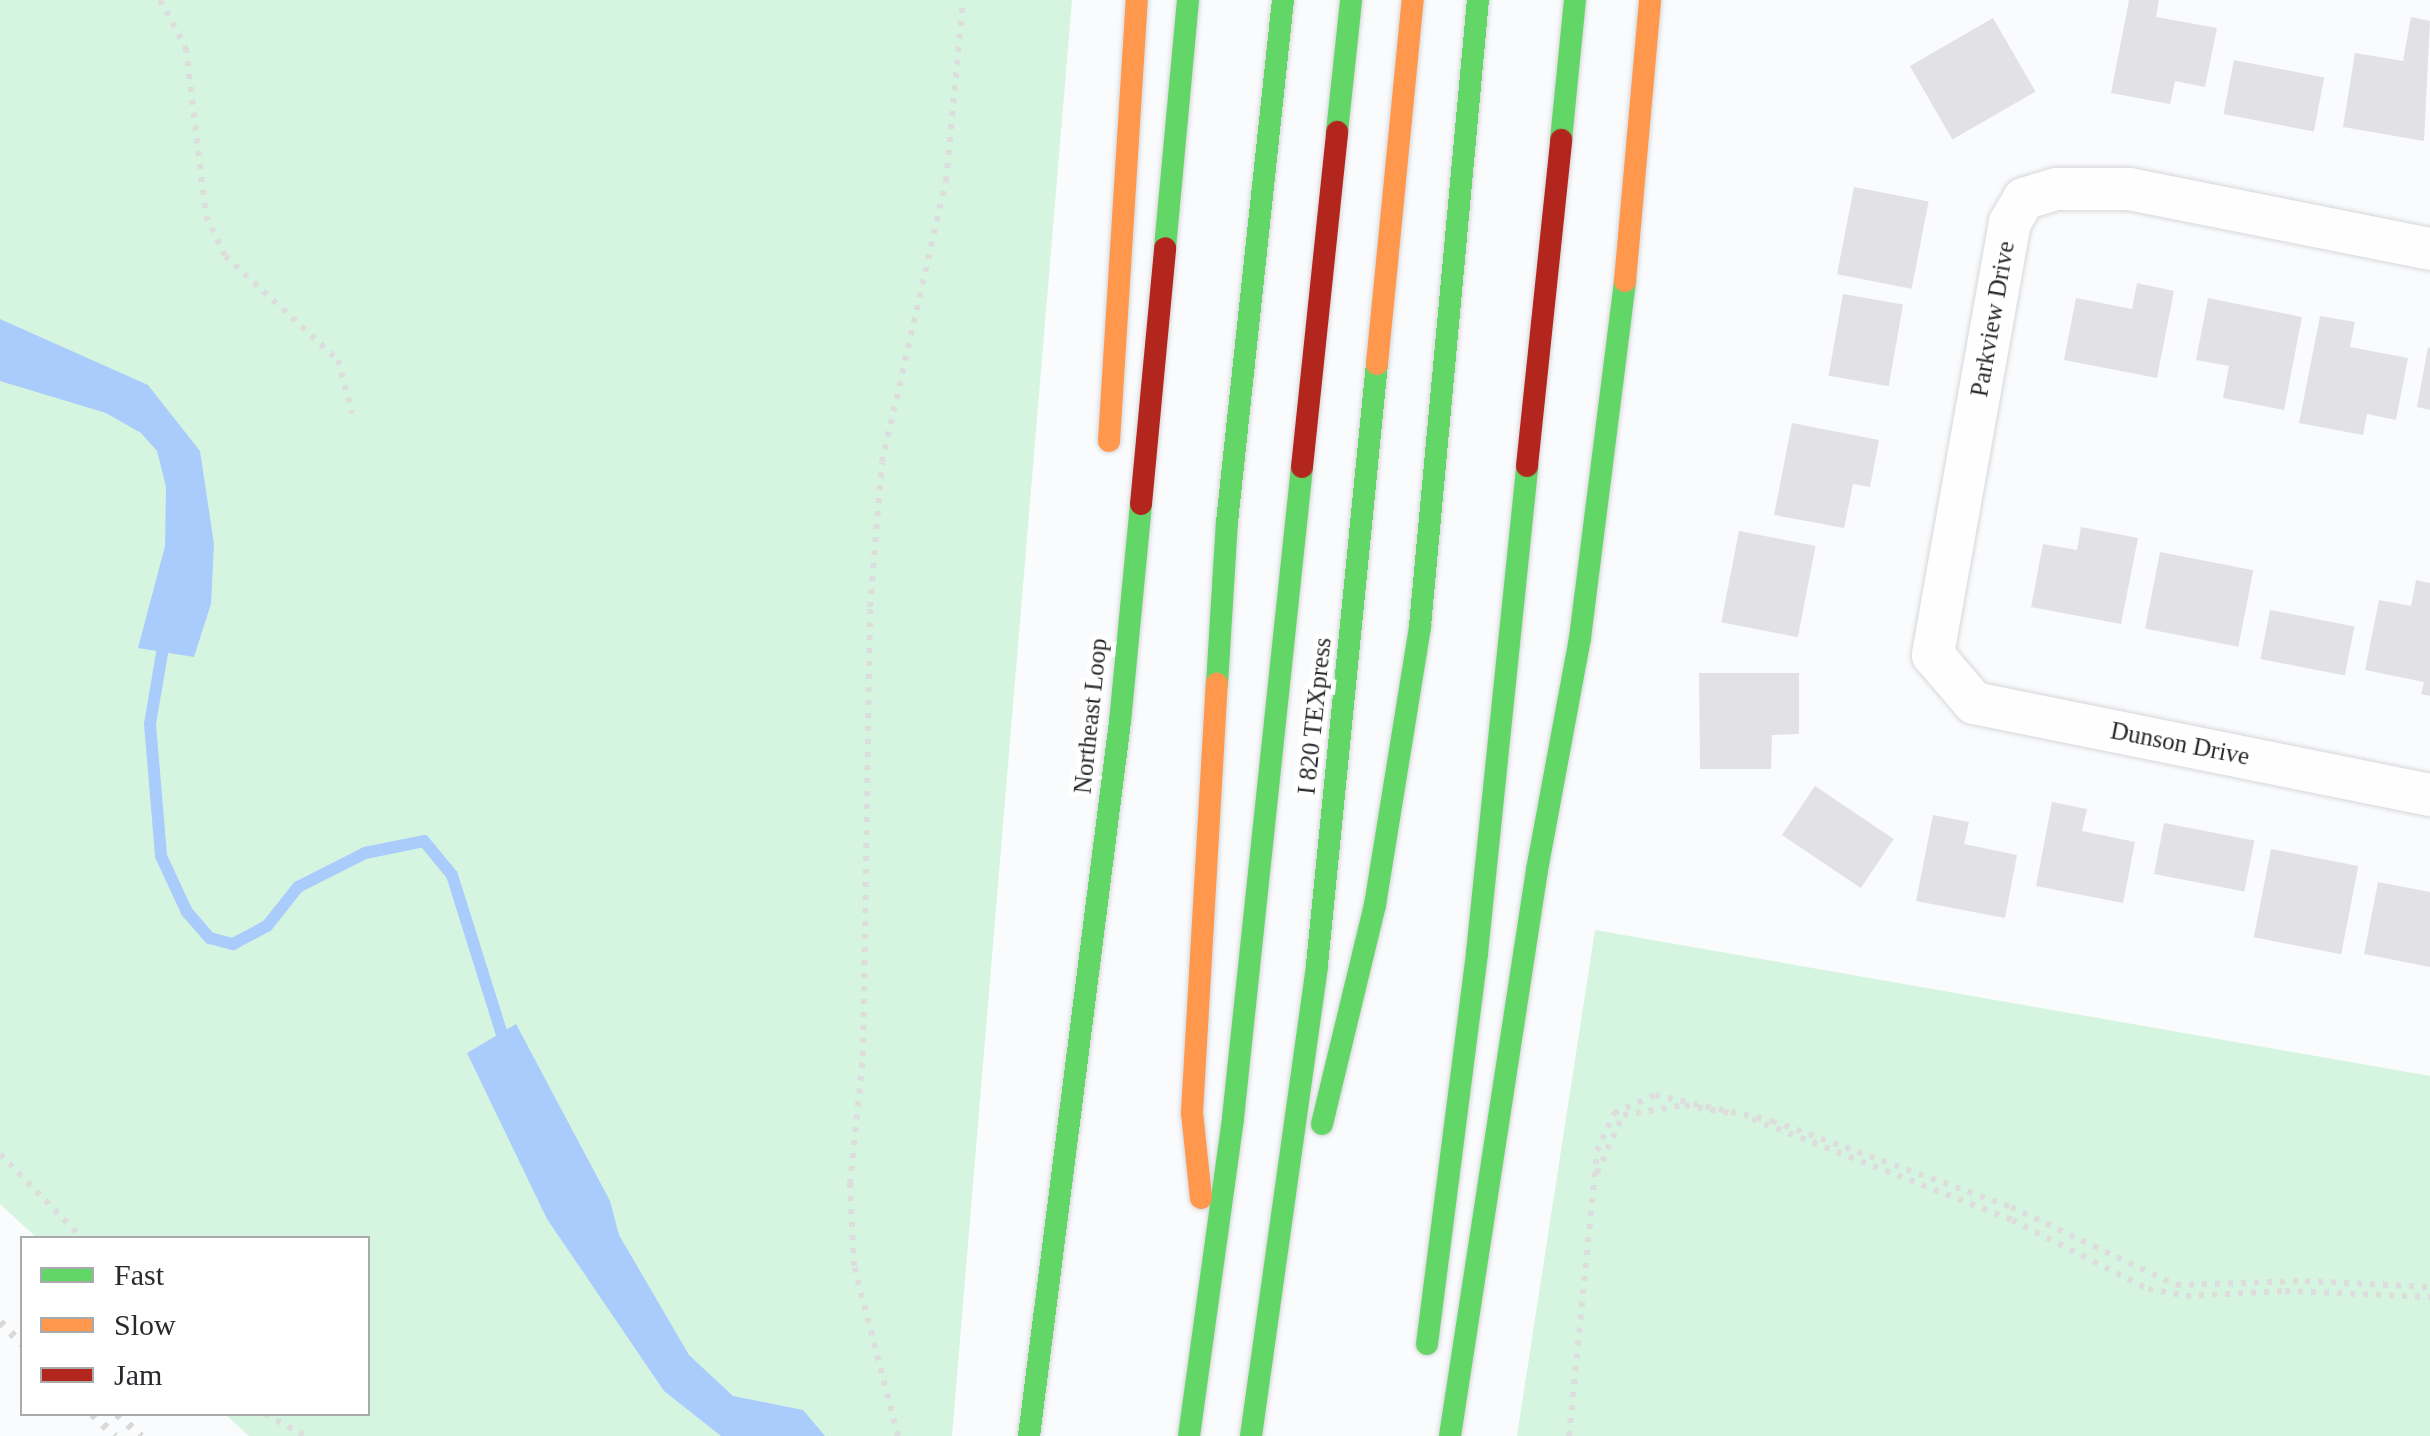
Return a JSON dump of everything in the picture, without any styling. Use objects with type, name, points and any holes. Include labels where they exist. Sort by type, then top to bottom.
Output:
[{"type":"highway","points":[[1108,468],[1138,0]]},
{"type":"highway","name":"Northeast Loop","points":[[1029,1436],[1131,588],[1188,0]]},
{"type":"highway","points":[[1210,1292],[1192,1113],[1204,893],[1227,522],[1283,0]]},
{"type":"highway","name":"I 820 TEXpress","points":[[1189,1436],[1210,1292],[1324,298],[1351,0]]},
{"type":"highway","name":"I 820 TEXpress","points":[[1251,1436],[1316,965],[1413,0]]},
{"type":"highway","points":[[1281,1211],[1331,1106],[1375,904],[1420,626],[1478,0]]},
{"type":"highway","points":[[1423,1378],[1477,953],[1575,0]]},
{"type":"highway","points":[[1450,1436],[1536,870],[1580,638],[1618,352],[1650,0]]},
{"type":"highway","points":[[1110,523],[1131,588]]},
{"type":"street","name":"Parkview Drive","points":[[1944,669],[1933,655],[2010,222],[2024,200],[2056,189],[2130,189],[2430,249]]},
{"type":"street","name":"Dunson Drive","points":[[1944,669],[1974,704],[2430,795]]},
{"type":"path","points":[[900,1435],[854,1266],[850,1184],[863,1056],[870,607],[882,462],[946,182],[963,0]]},
{"type":"path","points":[[163,1],[186,48],[212,230],[225,256],[338,360],[352,413]]},
{"type":"path","points":[[1567,1436],[1597,1151],[1614,1113],[1655,1095],[1772,1121],[2012,1207],[2176,1285],[2430,1287]]},
{"type":"path","points":[[1567,1436],[1582,1331],[1590,1190],[1623,1115],[1638,1112],[1685,1105],[1741,1114],[2012,1220],[2148,1288],[2186,1296],[2284,1292],[2430,1297]]},
{"type":"path","points":[[0,1154],[80,1236]]},
{"type":"path","points":[[268,1416],[305,1436]]},
{"type":"green space","points":[[0,0],[1072,0],[952,1436],[249,1436],[227,1416],[370,1416],[370,1236],[35,1236],[0,1204]]},
{"type":"green space","points":[[1595,930],[2430,1076],[2430,1436],[1517,1436]]},
{"type":"water","points":[[0,319],[148,385],[200,451],[214,544],[211,604],[194,657],[138,648],[165,546],[166,487],[157,451],[141,433],[106,413],[0,381]]},
{"type":"water","points":[[516,1024],[610,1201],[619,1235],[689,1355],[733,1396],[803,1410],[825,1436],[721,1436],[664,1391],[547,1219],[467,1053]]},
{"type":"building","points":[[2129,0],[2159,0],[2156,17],[2217,28],[2205,87],[2175,81],[2170,104],[2111,93]]},
{"type":"building","points":[[2411,17],[2430,21],[2424,141],[2343,127],[2355,53],[2403,61]]},
{"type":"building","points":[[1993,18],[2036,92],[1952,140],[1910,66]]},
{"type":"building","points":[[2234,60],[2324,78],[2314,132],[2224,114]]},
{"type":"building","points":[[1854,187],[1929,202],[1912,289],[1837,274]]},
{"type":"building","points":[[2137,283],[2174,291],[2157,378],[2064,360],[2076,298],[2132,309]]},
{"type":"building","points":[[1843,294],[1903,305],[1889,386],[1829,376]]},
{"type":"building","points":[[2208,298],[2302,317],[2284,410],[2223,398],[2229,366],[2196,360]]},
{"type":"building","points":[[2320,316],[2355,322],[2350,347],[2408,358],[2396,420],[2367,414],[2363,435],[2299,423]]},
{"type":"building","points":[[2430,348],[2430,410],[2417,407]]},
{"type":"building","points":[[1792,423],[1879,440],[1870,487],[1853,484],[1844,528],[1774,515]]},
{"type":"building","points":[[2081,527],[2138,538],[2121,624],[2031,607],[2043,544],[2077,550]]},
{"type":"building","points":[[1739,531],[1816,546],[1798,637],[1721,622]]},
{"type":"building","points":[[2160,552],[2253,570],[2238,647],[2145,629]]},
{"type":"building","points":[[2416,580],[2430,583],[2430,696],[2421,694],[2424,682],[2365,670],[2379,600],[2411,606]]},
{"type":"building","points":[[2270,610],[2354,626],[2345,675],[2260,659]]},
{"type":"building","points":[[1699,673],[1799,673],[1799,734],[1772,735],[1771,769],[1700,769]]},
{"type":"building","points":[[1815,786],[1894,839],[1861,888],[1782,835]]},
{"type":"building","points":[[2052,802],[2087,809],[2082,831],[2135,842],[2123,903],[2036,886]]},
{"type":"building","points":[[1933,815],[1969,822],[1964,844],[2017,855],[2005,918],[1916,901]]},
{"type":"building","points":[[2164,823],[2254,841],[2244,892],[2154,874]]},
{"type":"building","points":[[2271,849],[2358,866],[2341,954],[2254,937]]},
{"type":"building","points":[[2378,882],[2430,892],[2430,967],[2364,954]]},
{"type":"waterway","points":[[165,636],[150,724],[161,856],[187,912],[210,938],[233,944],[267,926],[298,887],[365,853],[424,841],[452,875],[506,1047]]},
{"type":"railway","points":[[0,1322],[20,1342]]},
{"type":"railway","points":[[94,1416],[115,1436]]},
{"type":"railway","points":[[119,1416],[141,1436]]},
{"type":"traffic: fast","points":[[1165,248],[1188,0]]},
{"type":"traffic: fast","points":[[1217,684],[1227,522],[1283,0]]},
{"type":"traffic: fast","points":[[1337,132],[1351,0]]},
{"type":"traffic: fast","points":[[1322,1124],[1375,905],[1420,626],[1478,0]]},
{"type":"traffic: fast","points":[[1561,140],[1575,0]]},
{"type":"traffic: fast","points":[[1450,1436],[1537,870],[1580,638],[1625,281]]},
{"type":"traffic: fast","points":[[1251,1436],[1317,965],[1377,364]]},
{"type":"traffic: fast","points":[[1427,1344],[1477,953],[1527,466]]},
{"type":"traffic: fast","points":[[1189,1436],[1233,1118],[1302,467]]},
{"type":"traffic: fast","points":[[1029,1436],[1120,722],[1141,504]]},
{"type":"traffic: slow","points":[[1109,441],[1137,0]]},
{"type":"traffic: slow","points":[[1377,364],[1413,0]]},
{"type":"traffic: slow","points":[[1625,281],[1650,0]]},
{"type":"traffic: slow","points":[[1201,1198],[1192,1113],[1217,684]]},
{"type":"traffic: jam","points":[[1302,467],[1337,132]]},
{"type":"traffic: jam","points":[[1527,466],[1561,140]]},
{"type":"traffic: jam","points":[[1141,504],[1165,248]]}]
